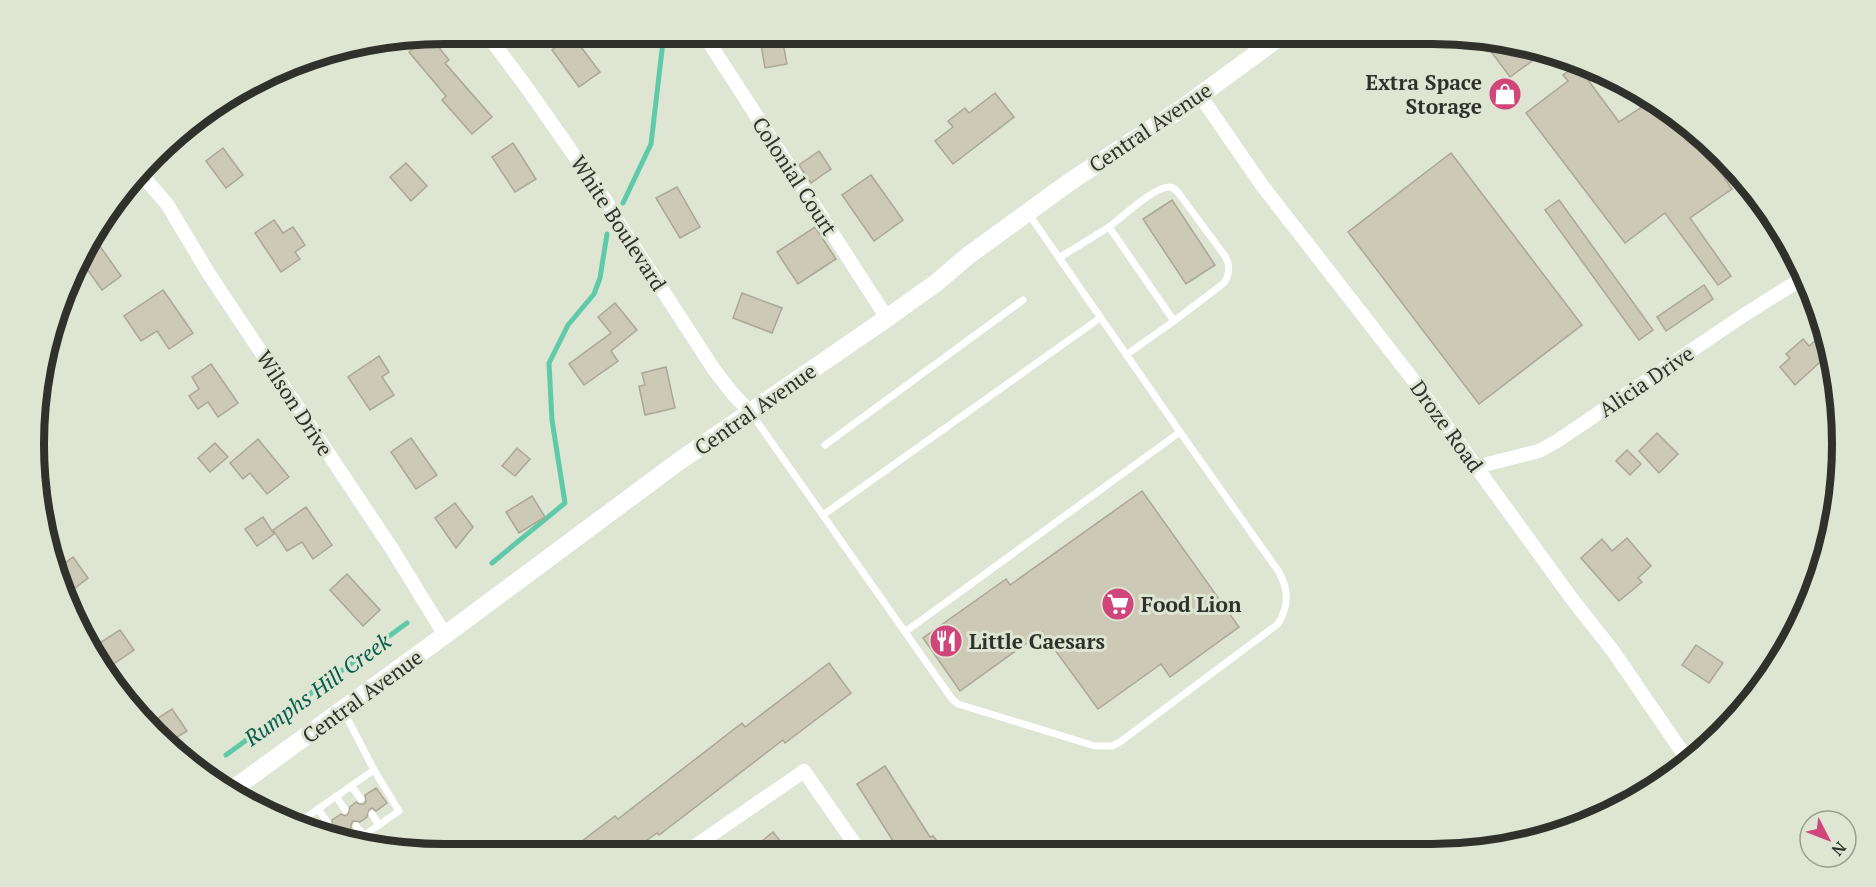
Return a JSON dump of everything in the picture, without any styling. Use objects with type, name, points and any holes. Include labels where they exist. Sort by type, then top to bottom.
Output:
[{"type":"street","name":"White Boulevard","points":[[494,44],[606,201],[621,228],[715,371],[751,413]]},
{"type":"street","name":"Colonial Court","points":[[710,44],[887,318]]},
{"type":"street","name":"Central Avenue","points":[[237,786],[678,462],[887,318],[1071,181],[1184,106],[1270,44]]},
{"type":"street","name":"Droze Road","points":[[1200,94],[1261,184],[1411,377],[1572,599],[1613,651],[1684,754]]},
{"type":"street","name":"Wilson Drive","points":[[145,178],[167,204],[208,274],[392,549],[445,635]]},
{"type":"street","name":"Alicia Drive","points":[[1476,467],[1539,451],[1548,446],[1798,281]]},
{"type":"street","points":[[698,844],[804,771],[855,844]]},
{"type":"lane","points":[[1059,258],[1109,227],[1156,192],[1169,187],[1174,188],[1180,195],[1225,256],[1229,266],[1224,283],[1126,355]]},
{"type":"lane","points":[[751,413],[952,699],[958,704],[1095,746],[1112,746],[1120,742],[1278,624],[1287,606],[1286,584],[1028,212]]},
{"type":"lane","points":[[1109,227],[1174,321]]},
{"type":"lane","points":[[825,445],[1023,300]]},
{"type":"lane","points":[[823,515],[1100,318]]},
{"type":"lane","points":[[905,632],[1180,432]]},
{"type":"lane","points":[[343,710],[374,770],[399,811],[364,836]]},
{"type":"lane","points":[[305,818],[374,770]]},
{"type":"lane","points":[[351,786],[361,799]]},
{"type":"lane","points":[[336,796],[345,810]]},
{"type":"lane","points":[[318,809],[328,823]]},
{"type":"lane","points":[[372,814],[379,825]]},
{"type":"lane","points":[[356,825],[364,836]]},
{"type":"building","points":[[418,44],[436,44],[449,60],[445,63],[492,117],[472,134],[442,100],[446,96],[409,52]]},
{"type":"building","points":[[560,44],[579,44],[600,72],[579,87],[552,50]]},
{"type":"building","points":[[761,44],[783,44],[787,64],[765,68]]},
{"type":"building","points":[[1488,47],[1537,57],[1510,77]]},
{"type":"building","points":[[1572,69],[1583,73],[1619,122],[1645,105],[1676,126],[1710,156],[1732,189],[1690,218],[1731,276],[1718,285],[1665,213],[1625,243],[1526,113],[1568,81],[1563,75]]},
{"type":"building","points":[[995,93],[1014,117],[953,164],[935,141],[953,127],[948,121],[965,108],[969,113]]},
{"type":"building","points":[[513,143],[536,179],[515,192],[492,157]]},
{"type":"building","points":[[223,148],[243,175],[226,188],[206,161]]},
{"type":"building","points":[[819,151],[831,169],[811,183],[799,165]]},
{"type":"building","points":[[1451,153],[1582,325],[1479,404],[1348,232]]},
{"type":"building","points":[[406,163],[427,186],[411,201],[390,177]]},
{"type":"building","points":[[871,175],[903,220],[874,241],[842,195]]},
{"type":"building","points":[[677,187],[700,227],[680,238],[656,198]]},
{"type":"building","points":[[1172,200],[1215,265],[1186,284],[1143,219]]},
{"type":"building","points":[[1559,200],[1653,330],[1639,340],[1545,210]]},
{"type":"building","points":[[274,220],[283,233],[293,227],[305,245],[295,252],[300,259],[281,272],[255,233]]},
{"type":"building","points":[[815,227],[836,259],[798,284],[777,252]]},
{"type":"building","points":[[97,243],[121,276],[102,290],[85,267]]},
{"type":"building","points":[[1704,285],[1713,299],[1666,331],[1657,317]]},
{"type":"building","points":[[163,290],[193,333],[169,349],[157,331],[141,341],[124,316]]},
{"type":"building","points":[[742,293],[782,308],[772,333],[733,318]]},
{"type":"building","points":[[615,303],[637,330],[611,351],[618,361],[584,385],[569,364],[611,333],[598,317]]},
{"type":"building","points":[[1803,339],[1809,346],[1816,340],[1820,345],[1824,359],[1795,385],[1780,367],[1790,358],[1786,354]]},
{"type":"building","points":[[379,356],[389,372],[382,377],[394,395],[370,410],[348,377]]},
{"type":"building","points":[[211,364],[238,403],[218,417],[208,402],[198,409],[189,396],[199,389],[192,377]]},
{"type":"building","points":[[666,367],[675,408],[645,415],[639,386],[645,385],[642,373]]},
{"type":"building","points":[[1657,433],[1678,454],[1659,473],[1639,451]]},
{"type":"building","points":[[411,438],[437,475],[416,489],[391,452]]},
{"type":"building","points":[[258,439],[289,477],[267,494],[250,473],[243,479],[230,463]]},
{"type":"building","points":[[215,443],[228,457],[210,472],[198,458]]},
{"type":"building","points":[[517,448],[530,459],[515,476],[502,466]]},
{"type":"building","points":[[1627,450],[1641,464],[1630,475],[1616,461]]},
{"type":"building","points":[[1142,491],[1239,627],[1170,677],[1161,664],[1098,709],[1042,632],[960,691],[923,638],[1006,579],[1010,585]]},
{"type":"building","points":[[532,496],[545,517],[519,533],[506,512]]},
{"type":"building","points":[[455,503],[473,527],[456,548],[435,518]]},
{"type":"building","points":[[306,507],[332,545],[313,559],[302,542],[287,551],[273,530]]},
{"type":"building","points":[[263,517],[274,534],[257,546],[245,529]]},
{"type":"building","points":[[1627,538],[1651,566],[1638,578],[1642,582],[1619,601],[1581,558],[1602,539],[1612,551]]},
{"type":"building","points":[[73,557],[88,578],[72,591],[63,565]]},
{"type":"building","points":[[347,574],[380,610],[363,626],[330,590]]},
{"type":"building","points":[[120,630],[134,650],[112,665],[98,644]]},
{"type":"building","points":[[1696,645],[1723,663],[1709,683],[1682,665]]},
{"type":"building","points":[[829,663],[851,693],[785,743],[783,740],[659,835],[657,833],[642,844],[578,844],[615,816],[618,819],[742,723],[745,727]]},
{"type":"building","points":[[172,709],[187,731],[174,739],[155,720]]},
{"type":"building","points":[[885,766],[930,837],[933,836],[939,844],[895,844],[857,784]]},
{"type":"building","points":[[376,788],[387,803],[376,811],[372,808],[369,810],[367,817],[360,822],[353,821],[348,832],[331,827],[332,820],[341,814],[345,816],[348,814],[350,807],[356,802],[364,804],[365,795]]},
{"type":"building","points":[[773,832],[783,844],[758,844]]},
{"type":"waterway","name":"Rumphs Hill Creek","points":[[623,203],[651,144],[663,44]]},
{"type":"waterway","name":"Rumphs Hill Creek","points":[[492,563],[565,503],[552,420],[549,363],[568,325],[594,294],[600,278],[607,234]]},
{"type":"waterway","name":"Rumphs Hill Creek","points":[[226,755],[407,623]]},
{"type":"place","name":"Extra Space Storage","points":[[1505,94]]},
{"type":"place","name":"Food Lion","points":[[1118,604]]},
{"type":"place","name":"Little Caesars","points":[[946,641]]}]
